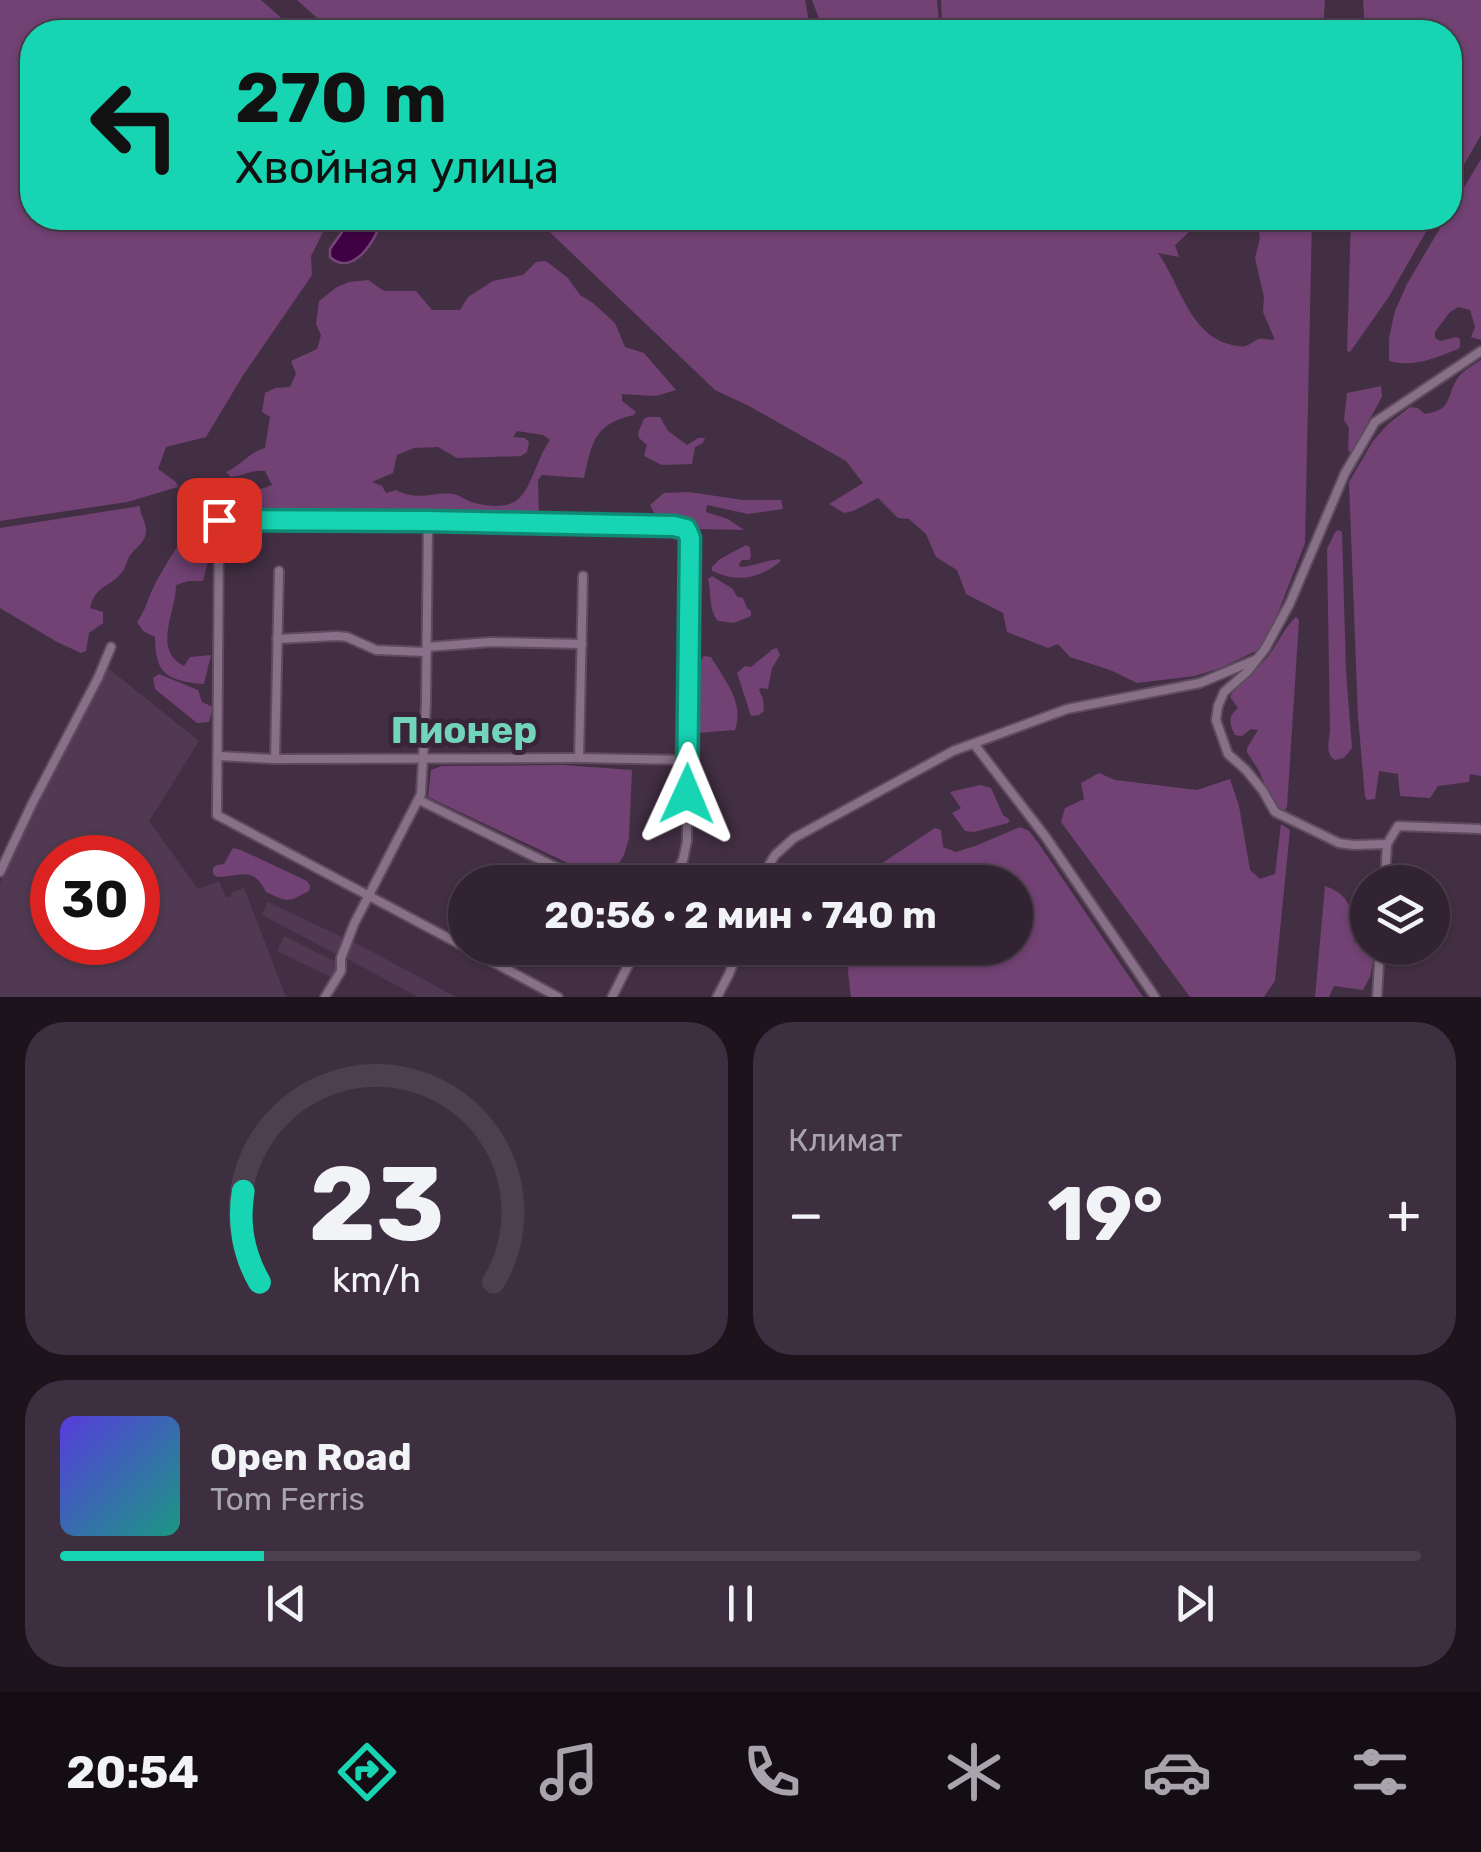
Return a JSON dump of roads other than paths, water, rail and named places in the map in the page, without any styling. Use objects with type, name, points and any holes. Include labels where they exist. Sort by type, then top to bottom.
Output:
[{"type":"street","points":[[1387,844],[1338,843],[1274,812],[1246,770],[1228,754],[1216,720],[1218,706],[1224,692],[1265,649],[1290,603],[1346,473],[1375,422],[1481,351]]},
{"type":"street","points":[[448,937],[216,815],[219,520],[428,521],[686,529],[690,538],[688,760],[686,853],[680,865]]},
{"type":"street","points":[[325,997],[341,971],[341,958],[368,894],[421,794],[428,521]]},
{"type":"street","points":[[275,759],[279,571]]},
{"type":"street","points":[[579,758],[582,576]]},
{"type":"street","points":[[277,639],[347,637],[376,650],[490,642],[582,644]]},
{"type":"street","points":[[0,872],[111,647]]},
{"type":"street","points":[[769,865],[794,838],[954,751],[1067,709],[1200,684],[1258,658]]},
{"type":"street","points":[[974,744],[1045,836],[1155,997]]},
{"type":"street","points":[[218,756],[688,760]]},
{"type":"street","points":[[419,800],[551,865]]},
{"type":"street","points":[[1386,865],[1387,844],[1395,828],[1407,825],[1481,829]]},
{"type":"street","points":[[499,965],[558,997]]},
{"type":"street","points":[[612,997],[628,965]]},
{"type":"street","points":[[717,997],[732,965]]},
{"type":"street","points":[[1377,997],[1379,965]]},
{"type":"district","name":"Пионер","points":[[464,730]]}]
